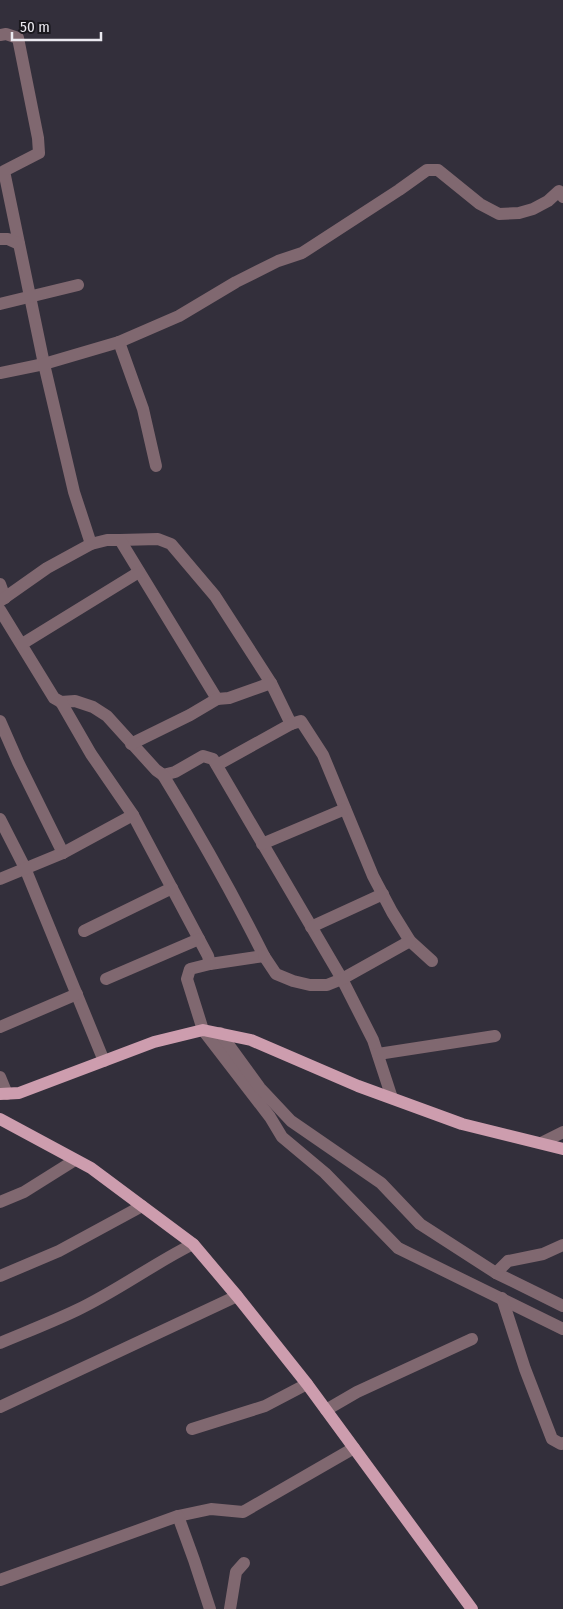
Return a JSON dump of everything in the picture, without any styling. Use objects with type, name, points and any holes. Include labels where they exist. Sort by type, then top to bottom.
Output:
[{"type":"main road","points":[[4,1094],[19,1093],[154,1042],[203,1030],[251,1040],[358,1086],[462,1124],[563,1149]]},
{"type":"main road","points":[[1,1121],[91,1168],[193,1244],[307,1384],[472,1609]]},
{"type":"street","points":[[0,35],[6,34],[18,38],[38,138],[39,153],[2,171],[74,492],[91,544]]},
{"type":"street","points":[[0,373],[44,364],[119,342],[180,316],[236,282],[278,261],[302,253],[427,170],[438,170],[480,204],[499,214],[519,213],[533,209],[548,201],[559,191],[563,196]]},
{"type":"street","points":[[0,239],[8,239],[19,244]]},
{"type":"street","points":[[0,304],[78,285]]},
{"type":"street","points":[[119,342],[142,409],[156,466]]},
{"type":"street","points":[[2,603],[47,568],[91,544],[107,540],[158,539],[171,544],[215,596],[271,683],[291,724]]},
{"type":"street","points":[[120,540],[217,699]]},
{"type":"street","points":[[22,644],[139,572]]},
{"type":"street","points":[[0,584],[2,603],[22,644],[54,698],[61,702],[91,754],[133,814],[208,956],[210,964]]},
{"type":"street","points":[[131,744],[190,715],[217,699],[229,698],[271,683]]},
{"type":"street","points":[[61,702],[75,701],[93,707],[107,716],[131,744],[163,775],[195,827],[238,903],[264,956],[276,974],[293,981],[327,985],[342,979],[410,941]]},
{"type":"street","points":[[217,765],[301,720],[323,755],[373,876],[410,941],[432,961]]},
{"type":"street","points":[[0,721],[63,853]]},
{"type":"street","points":[[163,775],[175,772],[203,756],[213,759],[342,979],[373,1040],[392,1098]]},
{"type":"street","points":[[262,844],[345,809]]},
{"type":"street","points":[[0,879],[63,853],[133,814]]},
{"type":"street","points":[[0,819],[25,868],[104,1061]]},
{"type":"street","points":[[84,932],[172,888]]},
{"type":"street","points":[[311,927],[383,894]]},
{"type":"street","points":[[106,979],[199,939]]},
{"type":"street","points":[[264,956],[190,968],[188,979],[203,1030],[270,1117],[282,1137],[325,1173],[398,1248],[563,1329]]},
{"type":"street","points":[[0,1028],[77,994]]},
{"type":"street","points":[[220,1033],[260,1088],[291,1121],[381,1183],[420,1224],[496,1273],[563,1306]]},
{"type":"street","points":[[378,1054],[495,1036]]},
{"type":"street","points":[[0,1077],[4,1094]]},
{"type":"street","points":[[541,1143],[563,1132]]},
{"type":"street","points":[[0,1202],[24,1192],[75,1160]]},
{"type":"street","points":[[0,1276],[59,1252],[142,1206]]},
{"type":"street","points":[[0,1343],[78,1310],[193,1244]]},
{"type":"street","points":[[496,1273],[508,1261],[543,1254],[563,1245]]},
{"type":"street","points":[[0,1407],[237,1296]]},
{"type":"street","points":[[502,1298],[525,1369],[552,1439],[560,1444],[563,1443]]},
{"type":"street","points":[[326,1410],[357,1392],[472,1339]]},
{"type":"street","points":[[192,1429],[265,1406],[307,1384]]},
{"type":"street","points":[[0,1580],[178,1516],[211,1509],[243,1512],[354,1448]]},
{"type":"street","points":[[178,1516],[210,1609]]},
{"type":"street","points":[[230,1609],[236,1572],[244,1563]]}]
